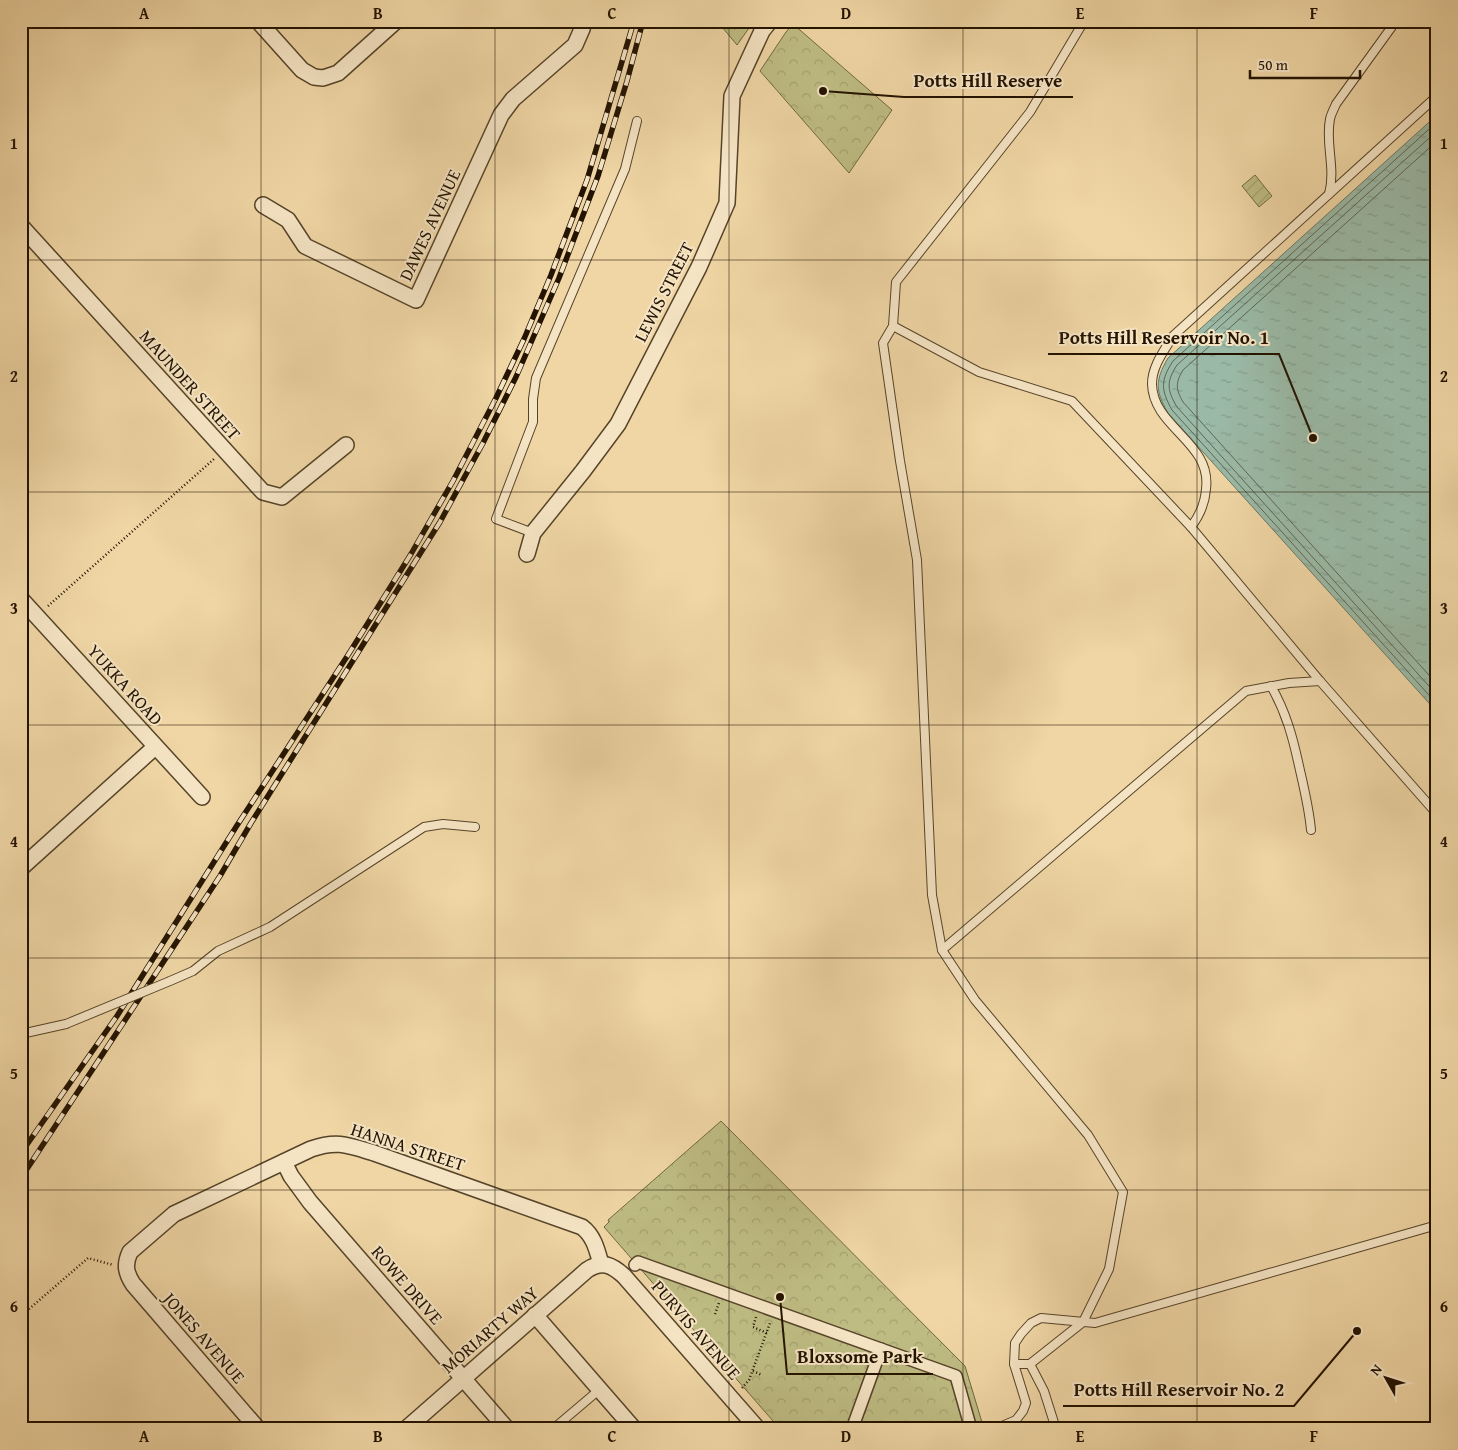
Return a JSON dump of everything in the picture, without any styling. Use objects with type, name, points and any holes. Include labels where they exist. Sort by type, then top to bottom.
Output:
[{"type":"street","points":[[258,21],[302,70],[314,77],[323,78],[338,73],[396,21]]},
{"type":"street","name":"DAWES AVENUE","points":[[263,205],[288,220],[305,246],[416,300],[501,115],[513,99],[575,45],[584,21]]},
{"type":"street","name":"LEWIS STREET","points":[[526,554],[533,532],[618,424],[698,267],[727,203],[732,96],[762,31],[770,21]]},
{"type":"street","name":"MAUNDER STREET","points":[[21,226],[263,492],[282,497],[346,445]]},
{"type":"street","name":"YUKKA ROAD","points":[[28,611],[202,797]]},
{"type":"street","points":[[21,868],[155,747]]},
{"type":"street","name":"HANNA STREET","points":[[126,1268],[130,1252],[174,1214],[326,1144],[343,1144],[374,1153],[582,1227],[589,1232],[593,1239],[601,1264]]},
{"type":"street","name":"ROWE DRIVE","points":[[284,1162],[291,1176],[305,1195],[507,1429]]},
{"type":"street","points":[[635,1265],[638,1262],[881,1349],[912,1354],[956,1376],[971,1429]]},
{"type":"street","name":"MORIARTY WAY","points":[[406,1429],[587,1270],[594,1265],[601,1264]]},
{"type":"street","name":"PURVIS AVENUE","points":[[601,1264],[610,1265],[624,1276],[758,1429]]},
{"type":"street","name":"JONES AVENUE","points":[[126,1268],[133,1284],[258,1429]]},
{"type":"street","points":[[536,1316],[634,1429]]},
{"type":"street","points":[[852,1429],[881,1349]]},
{"type":"lane","points":[[1014,1364],[1030,1364],[1083,1322],[1109,1268],[1123,1192],[1088,1135],[975,1000],[942,950],[932,895],[917,560],[883,343],[893,326],[896,282],[1030,112],[1084,21]]},
{"type":"lane","points":[[1330,194],[1333,172],[1329,132],[1330,118],[1341,97],[1396,21]]},
{"type":"lane","points":[[1191,527],[1200,516],[1205,500],[1206,469],[1197,453],[1164,416],[1158,406],[1152,384],[1153,372],[1157,362],[1174,336],[1437,96]]},
{"type":"lane","points":[[533,532],[496,519],[533,422],[533,399],[536,378],[625,169],[637,121]]},
{"type":"lane","points":[[893,326],[979,372],[1072,401],[1191,527],[1320,681],[1437,814]]},
{"type":"lane","points":[[942,950],[1246,691],[1289,683],[1320,681]]},
{"type":"lane","points":[[1272,686],[1282,704],[1290,728],[1310,809],[1311,830]]},
{"type":"lane","points":[[21,1034],[66,1024],[193,971],[218,951],[270,927],[424,827],[443,824],[475,827]]},
{"type":"lane","points":[[996,1429],[1016,1420],[1023,1411],[1026,1402],[1014,1364],[1015,1343],[1031,1323],[1041,1318],[1095,1323],[1437,1226]]},
{"type":"lane","points":[[1030,1364],[1044,1391],[1056,1429]]},
{"type":"lane","points":[[553,1429],[599,1390]]},
{"type":"path","points":[[28,611],[225,450]]},
{"type":"path","points":[[21,1316],[88,1258],[126,1268]]},
{"type":"path","points":[[760,1306],[753,1327],[767,1333]]},
{"type":"path","points":[[742,1388],[749,1380],[753,1371],[775,1311]]},
{"type":"path","points":[[753,1371],[762,1375]]},
{"type":"green space","points":[[717,21],[754,21],[737,45]]},
{"type":"green space","points":[[793,24],[892,110],[849,173],[760,71]]},
{"type":"green space","points":[[1255,175],[1272,196],[1259,207],[1242,186]]},
{"type":"green space","points":[[721,1121],[965,1366],[984,1429],[780,1429],[604,1227],[609,1222],[608,1220]]},
{"type":"water","points":[[1437,115],[1437,712],[1168,413],[1158,386],[1161,373],[1168,358]]},
{"type":"railway","points":[[21,1153],[117,1016],[236,827],[348,655],[411,554],[453,481],[496,398],[551,275],[587,180],[634,21]]},
{"type":"railway","points":[[21,1178],[220,876],[251,823],[440,522],[483,443],[516,377],[559,278],[598,176],[643,21]]},
{"type":"place","name":"Potts Hill Reserve","points":[[823,91]]},
{"type":"place","name":"Potts Hill Reservoir No. 1","points":[[1313,438]]},
{"type":"place","name":"Bloxsome Park","points":[[780,1297]]},
{"type":"place","name":"Potts Hill Reservoir No. 2","points":[[1357,1331]]}]
